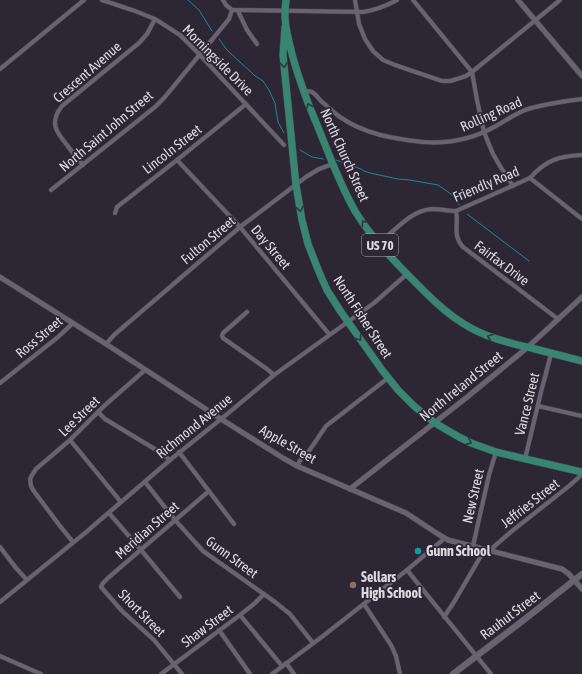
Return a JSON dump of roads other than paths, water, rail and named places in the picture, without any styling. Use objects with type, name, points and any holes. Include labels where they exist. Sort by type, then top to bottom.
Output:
[{"type":"main road","name":"North Church Street","points":[[286,0],[284,10],[285,27],[304,92],[332,164],[349,200],[360,219],[379,243],[436,304],[471,329],[498,340],[582,361]]},
{"type":"main road","name":"North Fisher Street","points":[[285,27],[283,55],[296,185],[308,244],[327,290],[388,378],[409,402],[434,423],[472,443],[496,452],[582,473]]},
{"type":"main road","name":"Rauhut Street","points":[[452,674],[582,574]]},
{"type":"street","points":[[0,69],[84,0]]},
{"type":"street","name":"Morningside Drive","points":[[102,0],[155,19],[180,36],[199,54],[284,145]]},
{"type":"street","points":[[223,0],[232,10],[238,11],[284,10],[357,12],[379,9],[397,0]]},
{"type":"street","points":[[355,0],[361,32],[373,51],[388,62],[442,81],[457,80],[472,72],[560,0]]},
{"type":"street","points":[[413,0],[472,72],[484,132],[493,154],[513,186]]},
{"type":"street","points":[[518,0],[582,76]]},
{"type":"street","name":"North Saint John Street","points":[[51,190],[155,107],[229,19],[232,10]]},
{"type":"street","points":[[238,11],[247,30],[257,44]]},
{"type":"street","name":"Crescent Avenue","points":[[83,165],[57,132],[55,123],[56,114],[62,106],[139,43],[147,34],[155,19]]},
{"type":"street","name":"Rolling Road","points":[[304,92],[308,91],[313,93],[338,116],[361,129],[377,135],[424,142],[463,140],[484,132],[511,117],[528,110],[546,105],[582,99]]},
{"type":"street","name":"Lincoln Street","points":[[115,213],[117,207],[246,104]]},
{"type":"street","name":"Friendly Road","points":[[379,243],[406,220],[416,214],[430,209],[456,211],[530,178],[539,168],[557,158],[582,155]]},
{"type":"street","name":"Day Street","points":[[177,160],[240,227],[329,334]]},
{"type":"street","name":"Fulton Street","points":[[106,344],[114,335],[240,227],[312,173],[332,164]]},
{"type":"street","points":[[530,178],[582,219]]},
{"type":"street","name":"Fairfax Drive","points":[[456,211],[456,233],[461,245],[558,319]]},
{"type":"street","name":"Richmond Avenue","points":[[0,602],[274,375],[374,303],[407,274]]},
{"type":"street","name":"Apple Street","points":[[0,277],[282,458],[297,466],[406,513],[445,538],[562,569],[569,574],[582,589]]},
{"type":"street","name":"North Ireland Street","points":[[350,489],[528,347],[582,297]]},
{"type":"street","points":[[247,312],[223,333],[223,338],[274,375]]},
{"type":"street","name":"Ross Street","points":[[0,383],[58,337],[73,323]]},
{"type":"street","name":"Vance Street","points":[[525,459],[551,354]]},
{"type":"street","name":"Lee Street","points":[[73,542],[34,492],[30,479],[36,469],[70,440],[98,412],[145,370]]},
{"type":"street","points":[[297,466],[302,457],[309,451],[326,426],[388,378]]},
{"type":"street","points":[[538,406],[582,416]]},
{"type":"street","points":[[98,412],[104,418],[170,460]]},
{"type":"street","points":[[70,440],[121,502]]},
{"type":"street","points":[[180,452],[234,524]]},
{"type":"street","name":"New Street","points":[[473,546],[496,452]]},
{"type":"street","name":"Jeffries Street","points":[[444,617],[488,550],[569,486],[582,473]]},
{"type":"street","name":"Gunn Street","points":[[145,482],[203,551],[290,614],[313,643]]},
{"type":"street","name":"Meridian Street","points":[[101,587],[103,583],[209,491]]},
{"type":"street","points":[[109,513],[180,597]]},
{"type":"street","points":[[272,674],[364,604],[445,538]]},
{"type":"street","points":[[0,547],[27,580]]},
{"type":"street","points":[[407,570],[491,674]]},
{"type":"street","name":"Short Street","points":[[101,587],[122,611],[154,640],[182,674]]},
{"type":"street","name":"Shaw Street","points":[[161,674],[240,615],[264,594]]},
{"type":"street","points":[[364,604],[391,645],[396,656],[400,674]]},
{"type":"street","points":[[240,615],[284,665],[294,674]]},
{"type":"street","points":[[219,630],[250,674]]},
{"type":"street","points":[[0,656],[41,674]]},
{"type":"waterway","points":[[188,0],[199,10],[212,31]]},
{"type":"waterway","points":[[219,39],[227,50],[254,75],[263,81],[275,103],[278,122],[284,133]]},
{"type":"waterway","points":[[300,150],[312,157],[323,159]]},
{"type":"waterway","points":[[336,160],[370,173],[438,185],[451,194],[459,205]]},
{"type":"waterway","points":[[467,214],[529,261]]},
{"type":"place","name":"Gunn School","points":[[418,551]]},
{"type":"place","name":"Sellars High School","points":[[353,585]]}]
